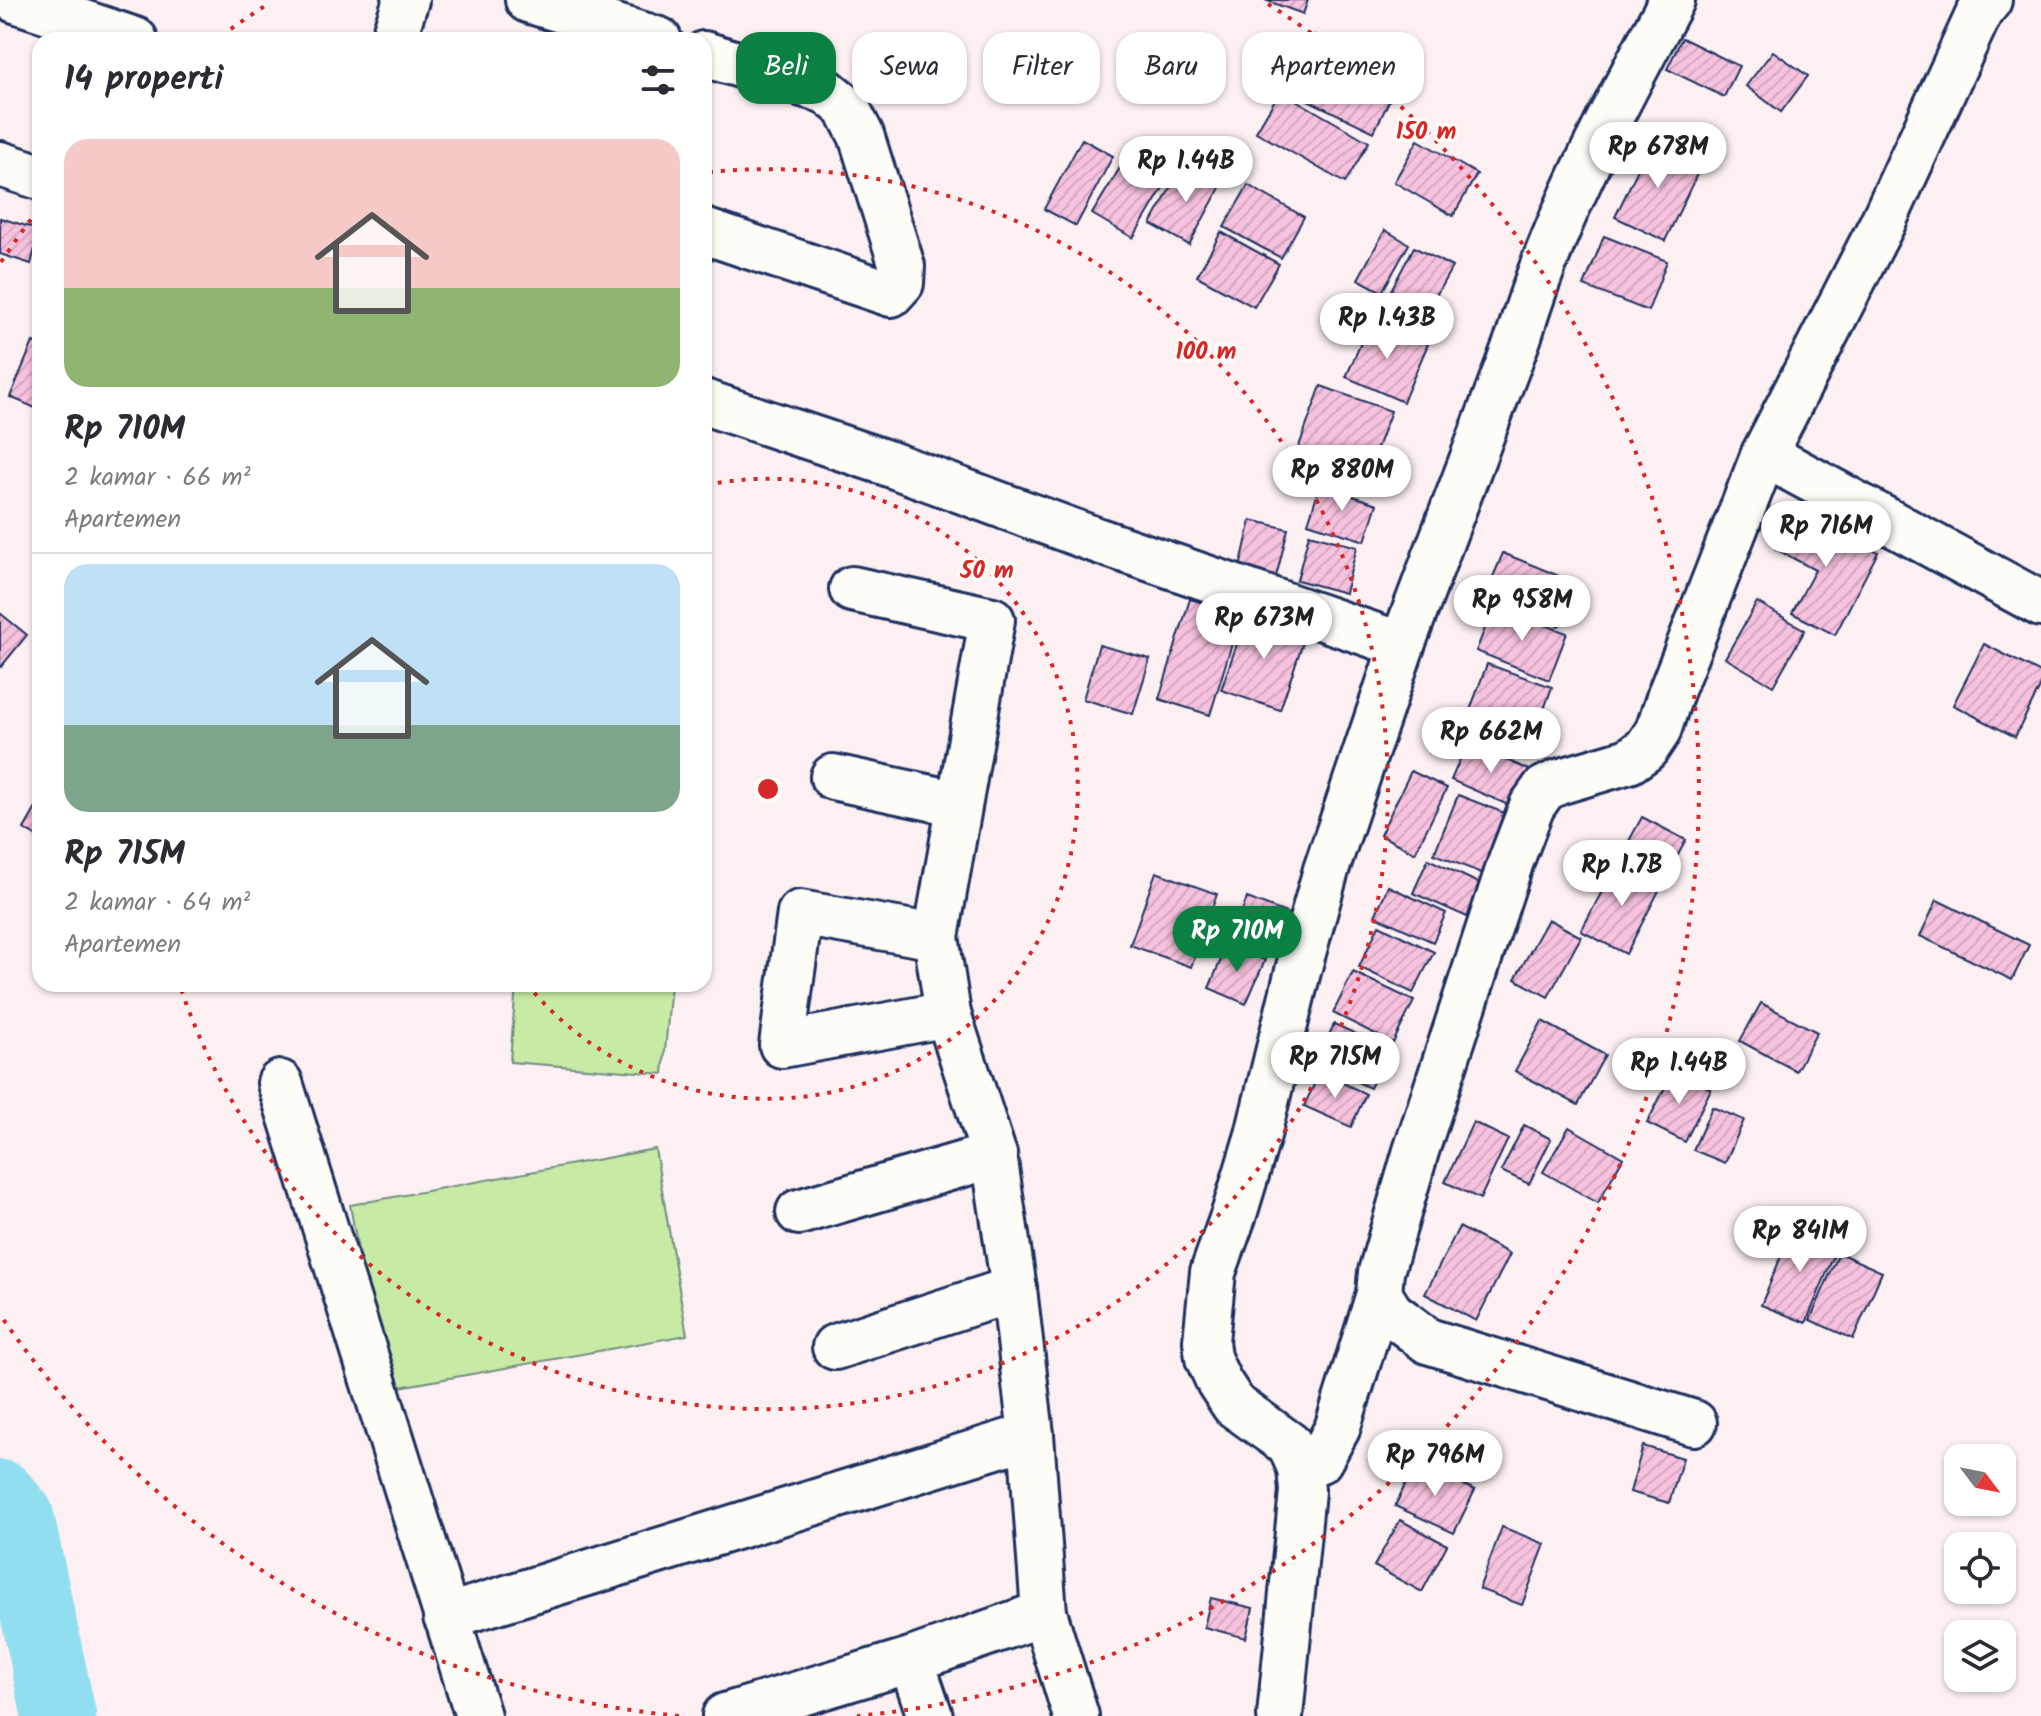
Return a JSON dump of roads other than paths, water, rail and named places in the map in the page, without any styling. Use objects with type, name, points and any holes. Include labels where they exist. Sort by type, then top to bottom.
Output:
[{"type":"street","points":[[15,0],[111,32]]},
{"type":"street","points":[[396,32],[406,0]]},
{"type":"street","points":[[528,0],[633,32]]},
{"type":"street","points":[[1280,1716],[1302,1491],[1300,1468],[1290,1445],[1234,1405],[1208,1358],[1206,1341],[1213,1272],[1258,1135],[1326,870],[1402,645],[1573,192],[1672,0]]},
{"type":"street","points":[[1300,1468],[1320,1460],[1337,1429],[1379,1294],[1381,1272],[1416,1151],[1532,806],[1544,789],[1558,782],[1629,761],[1646,749],[1658,731],[1764,454],[1882,224],[1980,11],[1989,0]]},
{"type":"street","points":[[712,56],[826,91],[847,108],[861,135],[902,266],[901,283],[891,294],[712,234]]},
{"type":"street","points":[[0,164],[32,174]]},
{"type":"street","points":[[712,405],[887,463],[1093,539],[1402,645]]},
{"type":"street","points":[[1764,454],[2041,604]]},
{"type":"street","points":[[852,589],[992,620],[936,937],[948,1014],[994,1155],[1031,1435],[1044,1613],[1076,1716]]},
{"type":"street","points":[[833,777],[959,804]]},
{"type":"street","points":[[936,937],[800,913],[782,1045],[948,1014]]},
{"type":"street","points":[[280,1083],[478,1716]]},
{"type":"street","points":[[799,1212],[994,1155]]},
{"type":"street","points":[[835,1347],[1014,1289]]},
{"type":"street","points":[[1379,1294],[1391,1313],[1428,1341],[1694,1423]]},
{"type":"street","points":[[446,1617],[1031,1435]]},
{"type":"street","points":[[725,1716],[780,1709],[1044,1613]]},
{"type":"street","points":[[911,1660],[930,1716]]},
{"type":"waterway","points":[[0,1497],[17,1517],[59,1716]]}]
